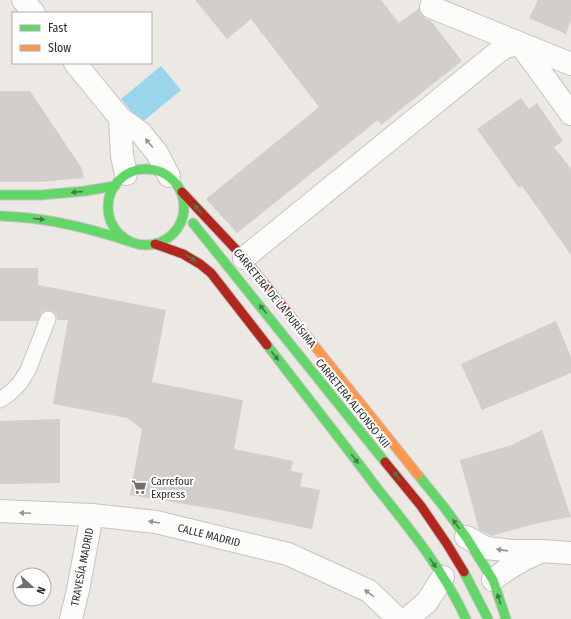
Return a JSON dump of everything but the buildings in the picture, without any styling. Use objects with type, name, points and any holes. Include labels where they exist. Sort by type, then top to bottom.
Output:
[{"type":"street","points":[[23,0],[33,12]]},
{"type":"street","points":[[431,7],[571,64]]},
{"type":"street","points":[[520,44],[571,114]]},
{"type":"street","points":[[244,258],[498,52],[505,47],[520,44]]},
{"type":"street","name":"CARRETERA DE LA PURÍSIMA","points":[[76,64],[120,118],[141,133],[157,153],[175,184],[244,258],[444,507],[466,537],[493,580]]},
{"type":"street","points":[[120,118],[122,156],[121,180],[110,196],[108,206],[110,218],[114,228],[122,236],[132,242]]},
{"type":"street","points":[[0,195],[41,195],[85,191],[121,180],[136,170],[148,169],[159,171],[175,184],[184,202],[184,212],[181,223],[175,233],[166,240],[155,244],[143,245],[74,225],[45,220],[0,216]]},
{"type":"street","name":"CARRETERA ALFONSO XIII","points":[[184,212],[421,506],[447,544],[470,583],[488,619]]},
{"type":"street","points":[[155,244],[183,254],[200,264],[211,273],[411,531],[443,577],[466,619]]},
{"type":"street","name":"CALLE MADRID","points":[[0,512],[92,515],[156,522],[288,554],[369,591],[398,619]]},
{"type":"street","name":"TRAVESÍA MADRID","points":[[71,619],[92,515]]},
{"type":"street","points":[[466,537],[486,548],[513,551],[571,553]]},
{"type":"street","points":[[506,619],[493,580],[502,572],[541,551]]},
{"type":"street","points":[[407,619],[428,602],[443,577]]},
{"type":"lane","points":[[0,400],[20,383],[28,370],[48,319]]},
{"type":"water","points":[[161,66],[181,90],[141,123],[121,99]]},
{"type":"traffic: fast","points":[[146,169],[161,172],[173,180],[181,192],[184,207],[181,222],[173,234],[161,242],[146,245],[131,242],[119,234],[111,222],[108,207],[111,192],[119,180],[131,172],[146,169]]},
{"type":"traffic: fast","points":[[0,195],[41,195],[85,191],[115,186]]},
{"type":"traffic: fast","points":[[0,216],[33,218],[65,224],[96,231],[128,241]]},
{"type":"traffic: fast","points":[[193,223],[385,462]]},
{"type":"traffic: fast","points":[[267,345],[426,551],[437,567],[466,619]]},
{"type":"traffic: fast","points":[[418,475],[466,537],[493,580],[506,619]]},
{"type":"traffic: fast","points":[[464,572],[488,619]]},
{"type":"traffic: slow","points":[[309,339],[418,475]]},
{"type":"traffic: jam","points":[[182,192],[244,258],[309,339]]},
{"type":"traffic: jam","points":[[155,244],[183,254],[200,264],[211,273],[267,345]]},
{"type":"traffic: jam","points":[[385,462],[421,506],[464,572]]},
{"type":"place","name":"Carrefour Express","points":[[139,487]]}]
